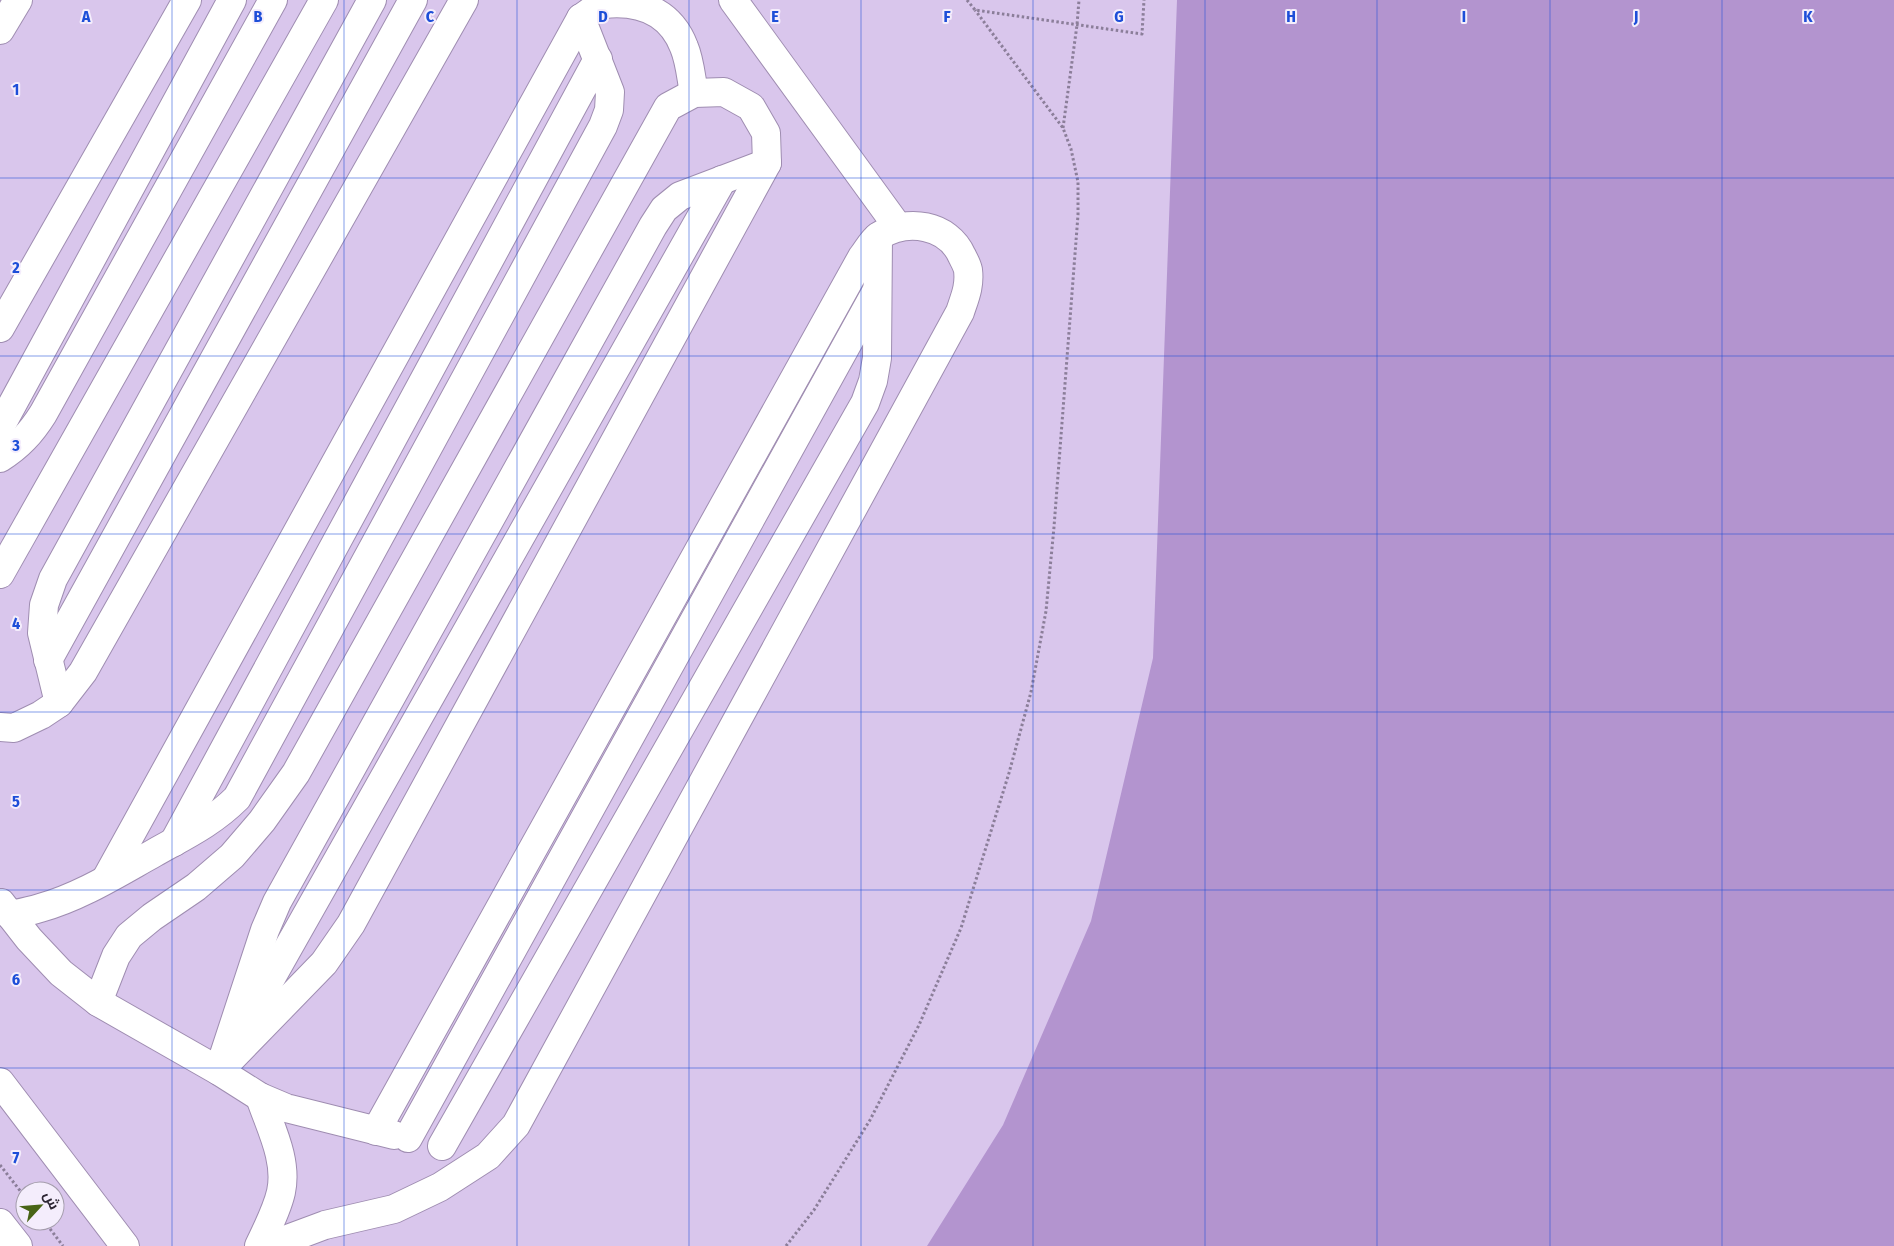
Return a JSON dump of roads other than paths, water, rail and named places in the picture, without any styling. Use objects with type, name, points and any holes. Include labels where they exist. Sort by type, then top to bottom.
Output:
[{"type":"street","points":[[0,30],[18,0]]},
{"type":"street","points":[[0,328],[187,0]]},
{"type":"street","points":[[0,427],[232,0]]},
{"type":"street","points":[[0,458],[16,448],[31,433],[43,414],[273,0]]},
{"type":"street","points":[[0,574],[324,0]]},
{"type":"street","points":[[59,703],[42,633],[44,605],[53,579],[372,0]]},
{"type":"street","points":[[48,660],[412,0]]},
{"type":"street","points":[[0,727],[14,728],[41,715],[59,703],[83,672],[464,0]]},
{"type":"street","points":[[442,1146],[866,404],[873,381],[877,358],[877,291],[888,232],[733,0]]},
{"type":"street","points":[[106,879],[581,18],[603,4],[629,1],[654,8],[674,25],[685,48],[694,93]]},
{"type":"street","points":[[5,908],[48,906],[71,897],[222,814],[236,798],[603,126],[609,110],[610,92],[581,18]]},
{"type":"street","points":[[174,842],[598,59]]},
{"type":"street","points":[[98,1002],[116,956],[129,936],[152,917],[196,887],[232,856],[262,821],[296,772],[668,107],[694,93],[724,92],[751,107],[766,133],[767,163],[351,924],[324,963],[219,1070]]},
{"type":"street","points":[[219,1070],[265,930],[277,902],[653,226],[664,209],[680,196],[767,163]]},
{"type":"street","points":[[219,1070],[722,180]]},
{"type":"street","points":[[272,1246],[325,1226],[394,1209],[440,1187],[488,1156],[516,1125],[960,312],[968,291],[968,268],[958,248],[942,232],[920,225],[888,232],[862,257],[376,1131]]},
{"type":"street","points":[[408,1138],[877,291]]},
{"type":"street","points":[[5,908],[29,939],[61,973],[98,1002],[219,1070],[260,1098],[286,1108],[376,1131],[488,1156]]},
{"type":"street","points":[[0,1082],[125,1246]]},
{"type":"street","points":[[259,1246],[281,1192],[282,1171],[279,1151],[260,1098]]},
{"type":"street","points":[[0,1223],[18,1246]]}]
